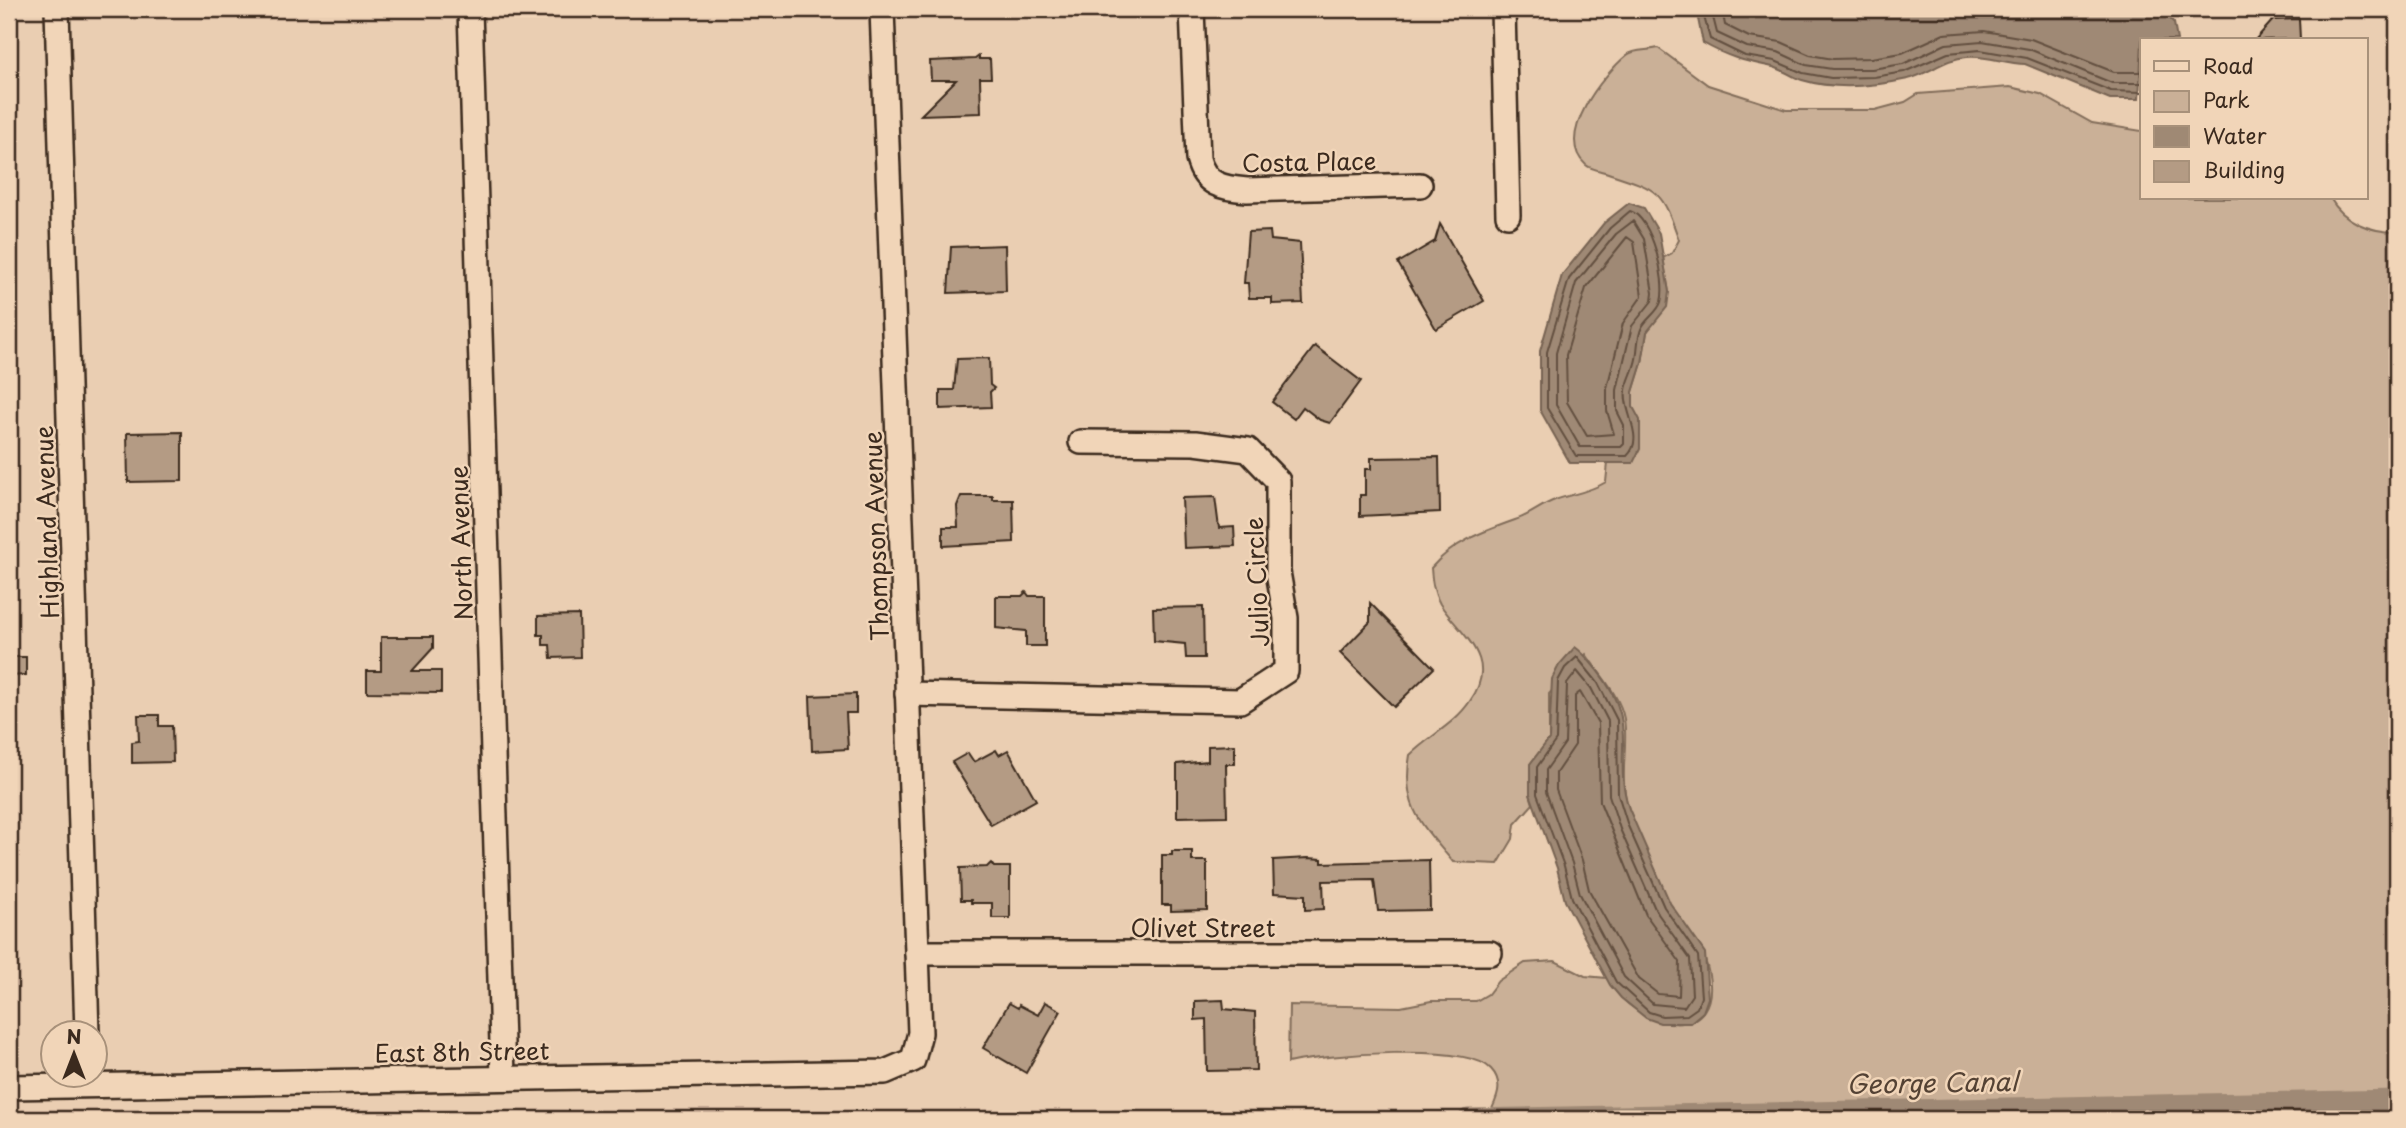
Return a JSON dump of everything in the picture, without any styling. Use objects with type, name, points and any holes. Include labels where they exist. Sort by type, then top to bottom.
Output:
[{"type":"street","name":"Highland Avenue","points":[[57,9],[87,1020]]},
{"type":"street","name":"North Avenue","points":[[470,9],[503,1076]]},
{"type":"street","name":"Thompson Avenue","points":[[882,9],[920,1032],[913,1060]]},
{"type":"street","name":"Costa Place","points":[[1192,9],[1198,159],[1202,173],[1211,182],[1222,188],[1247,190],[1420,185]]},
{"type":"street","points":[[1503,9],[1508,215]]},
{"type":"street","name":"Julio Circle","points":[[907,694],[1240,701],[1286,671],[1286,618],[1278,572],[1278,481],[1248,450],[1195,443],[1081,442]]},
{"type":"street","name":"Olivet Street","points":[[917,953],[1490,953]]},
{"type":"street","name":"East 8th Street","points":[[108,1080],[885,1072],[913,1060]]},
{"type":"street","name":"East 8th Street","points":[[9,1087],[38,1084]]},
{"type":"green space","points":[[1658,48],[1708,85],[1786,110],[1875,110],[1905,102],[1918,94],[2010,87],[2040,94],[2092,123],[2140,131],[2140,200],[2332,200],[2343,213],[2359,224],[2377,230],[2397,232],[2397,1119],[1487,1119],[1498,1094],[1498,1081],[1491,1069],[1477,1061],[1425,1053],[1394,1053],[1361,1054],[1288,1063],[1289,1005],[1401,1007],[1431,1001],[1476,1001],[1488,994],[1498,981],[1525,963],[1555,961],[1585,976],[1607,978],[1620,997],[1638,1011],[1657,1020],[1676,1023],[1692,1020],[1704,1010],[1710,992],[1707,966],[1700,948],[1664,893],[1630,813],[1624,784],[1625,728],[1622,710],[1614,693],[1586,654],[1549,694],[1549,739],[1530,764],[1530,794],[1533,804],[1515,824],[1513,839],[1498,864],[1453,862],[1423,826],[1411,802],[1409,788],[1410,755],[1464,709],[1478,686],[1481,672],[1474,648],[1438,600],[1431,568],[1449,551],[1470,538],[1520,518],[1550,502],[1606,482],[1608,463],[1633,463],[1633,392],[1642,363],[1647,332],[1669,292],[1663,258],[1672,253],[1679,240],[1668,211],[1657,195],[1640,184],[1586,165],[1577,153],[1575,138],[1578,122],[1595,91],[1617,64],[1630,53]]},
{"type":"water","points":[[1696,9],[2162,9],[2174,23],[2177,38],[2140,38],[2139,99],[2110,99],[2025,64],[1974,57],[1951,60],[1916,77],[1896,81],[1855,86],[1828,85],[1802,80],[1777,68],[1737,58],[1703,43]]},
{"type":"water","points":[[1629,203],[1644,208],[1659,233],[1669,292],[1667,307],[1647,332],[1642,363],[1633,392],[1633,407],[1640,420],[1640,449],[1633,463],[1570,463],[1540,410],[1540,351],[1562,275],[1604,223]]},
{"type":"water","points":[[1575,647],[1597,670],[1611,690],[1622,724],[1624,789],[1629,809],[1670,903],[1705,953],[1708,998],[1703,1012],[1690,1023],[1660,1023],[1646,1018],[1621,998],[1610,985],[1565,901],[1557,868],[1530,794],[1530,764],[1549,739],[1552,679],[1559,665]]},
{"type":"building","points":[[2299,19],[2300,38],[2257,38],[2273,20]]},
{"type":"building","points":[[979,56],[979,59],[990,59],[991,78],[980,78],[981,113],[921,115],[956,80],[931,80],[930,61],[975,59]]},
{"type":"building","points":[[1440,224],[1484,301],[1436,329],[1398,263],[1435,241]]},
{"type":"building","points":[[1270,231],[1271,240],[1300,243],[1303,303],[1272,304],[1272,298],[1249,298],[1248,283],[1244,283],[1248,232]]},
{"type":"building","points":[[1005,245],[1006,291],[948,293],[951,247]]},
{"type":"building","points":[[1315,346],[1361,381],[1330,423],[1320,420],[1303,407],[1294,419],[1272,402]]},
{"type":"building","points":[[989,358],[990,385],[994,388],[990,392],[991,407],[940,409],[940,390],[954,390],[957,359]]},
{"type":"building","points":[[182,432],[182,481],[128,482],[127,433]]},
{"type":"building","points":[[1439,457],[1440,512],[1360,516],[1360,495],[1365,495],[1365,469],[1371,469],[1371,458]]},
{"type":"building","points":[[961,496],[993,496],[993,500],[1013,500],[1014,542],[943,546],[943,527],[958,527],[957,506]]},
{"type":"building","points":[[1215,497],[1219,528],[1234,527],[1235,546],[1184,548],[1182,498]]},
{"type":"building","points":[[1026,592],[1029,596],[1045,596],[1045,646],[1026,646],[1026,631],[996,628],[996,596],[1022,596]]},
{"type":"building","points":[[1370,603],[1434,668],[1394,707],[1340,653],[1370,622]]},
{"type":"building","points":[[1203,607],[1204,658],[1186,658],[1185,644],[1154,641],[1153,608]]},
{"type":"building","points":[[579,615],[580,657],[551,658],[550,645],[543,645],[543,635],[538,635],[538,616]]},
{"type":"building","points":[[381,637],[433,637],[433,648],[412,671],[441,671],[441,693],[367,692],[367,671],[381,671]]},
{"type":"building","points":[[9,657],[26,657],[26,675],[9,676]]},
{"type":"building","points":[[856,694],[856,713],[846,713],[848,749],[812,751],[810,696]]},
{"type":"building","points":[[138,715],[159,715],[159,726],[172,726],[173,762],[132,763],[132,742],[139,741]]},
{"type":"building","points":[[1235,745],[1235,764],[1226,764],[1227,816],[1177,817],[1177,764],[1208,761],[1208,746]]},
{"type":"building","points":[[996,750],[999,755],[1008,750],[1036,800],[991,825],[952,762],[968,753],[974,762]]},
{"type":"building","points":[[1172,851],[1192,851],[1192,861],[1207,861],[1207,910],[1171,911],[1171,905],[1162,905],[1162,855],[1172,855]]},
{"type":"building","points":[[1322,859],[1322,863],[1429,860],[1430,910],[1378,911],[1374,880],[1323,881],[1324,909],[1305,910],[1305,895],[1274,893],[1273,860]]},
{"type":"building","points":[[991,863],[994,867],[1010,867],[1010,918],[992,918],[992,903],[961,900],[960,868],[987,867]]},
{"type":"building","points":[[1223,1000],[1224,1009],[1255,1012],[1256,1070],[1207,1071],[1206,1019],[1195,1020],[1195,1001]]},
{"type":"building","points":[[1045,1002],[1061,1011],[1026,1073],[983,1048],[1009,1003],[1038,1015]]},
{"type":"waterway","name":"George Canal","points":[[1468,1119],[2397,1100]]}]
